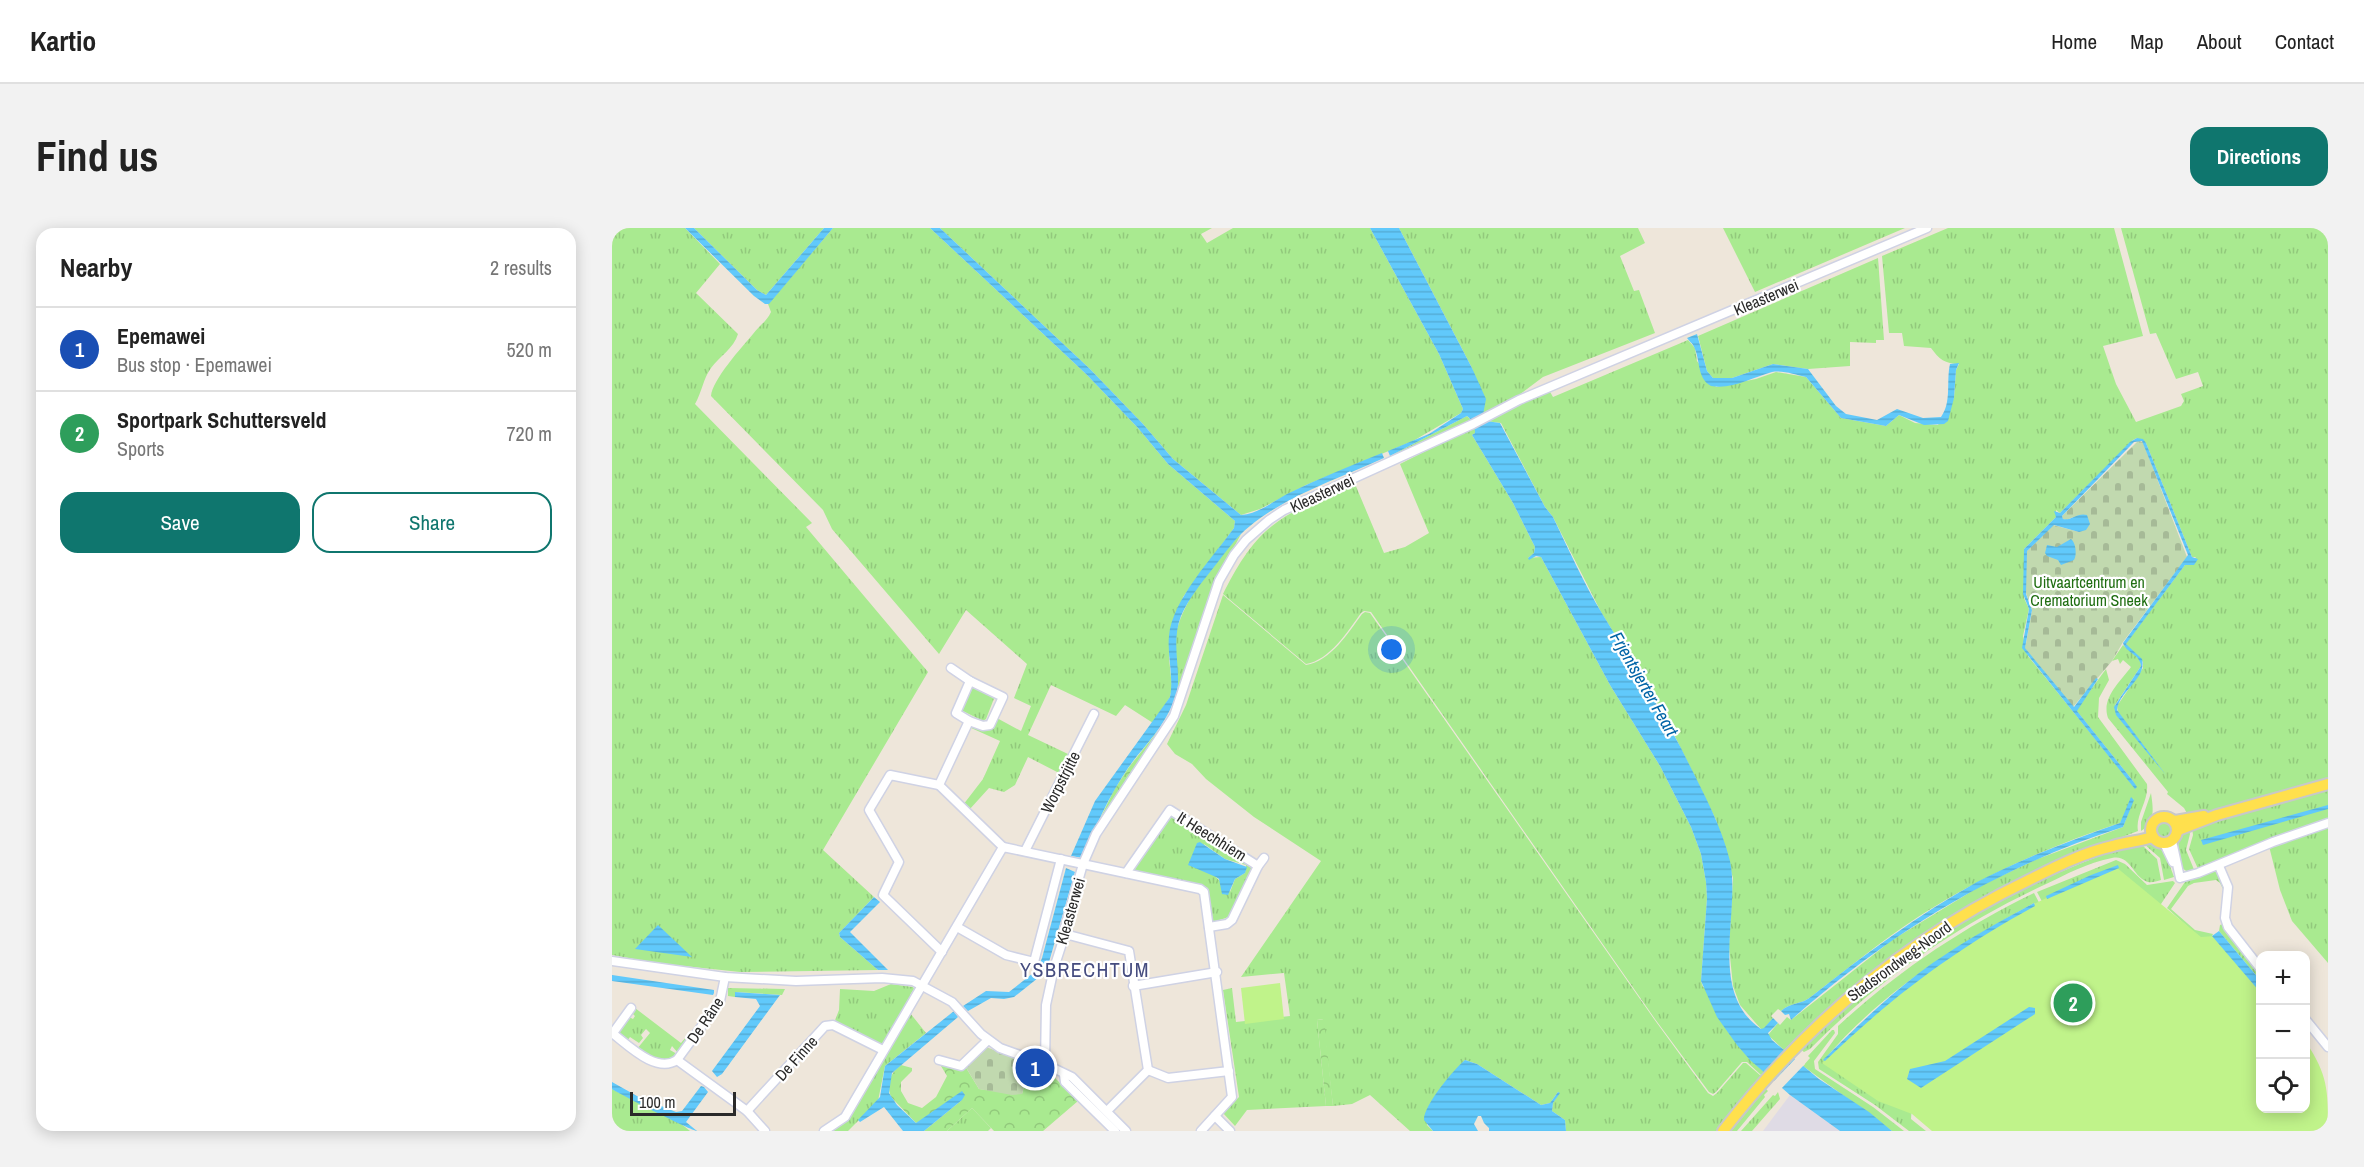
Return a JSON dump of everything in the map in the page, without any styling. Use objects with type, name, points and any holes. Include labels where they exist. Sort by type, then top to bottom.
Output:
[{"type":"main road","points":[[2176,826],[2169,817],[2161,817],[2155,820],[2152,833],[2168,842],[2176,826],[2328,784]]},
{"type":"main road","name":"Stadsrondweg-Noord","points":[[1723,1131],[1762,1084],[1797,1047],[1857,990],[1892,962],[1982,903],[2042,873],[2114,845],[2121,840],[2152,833]]},
{"type":"street","name":"Kleasterwei","points":[[1045,1064],[1046,1005],[1083,864],[1096,834],[1174,716],[1220,581],[1234,555],[1246,540],[1284,510],[1536,393],[1927,228]]},
{"type":"street","points":[[951,668],[970,681],[1003,697],[990,725],[983,726],[956,713],[970,681]]},
{"type":"street","name":"Worpstrjitte","points":[[1025,851],[1094,714]]},
{"type":"street","points":[[939,785],[969,721]]},
{"type":"street","points":[[942,952],[883,895],[899,862],[869,810],[890,775],[939,785],[1003,847],[1200,889],[1206,896],[1232,1098],[1200,1131]]},
{"type":"street","name":"It Heechhiem","points":[[1126,873],[1170,810],[1258,866]]},
{"type":"street","points":[[2168,842],[2180,878],[2219,866],[2273,842],[2328,823]]},
{"type":"street","points":[[824,1131],[845,1117],[1003,847]]},
{"type":"street","name":"It Heechhiem","points":[[1209,927],[1227,924],[1232,920],[1264,858]]},
{"type":"street","points":[[957,927],[1006,955],[1034,962],[1061,859]]},
{"type":"street","points":[[2219,866],[2228,887],[2225,918],[2228,927],[2256,963]]},
{"type":"street","points":[[1065,934],[1129,951],[1148,1070]]},
{"type":"street","points":[[612,961],[725,977],[796,981],[882,978],[905,980],[922,985],[959,1008],[988,1040],[1000,1048],[1045,1064],[1072,1077],[1126,1131]]},
{"type":"street","points":[[1133,986],[1217,972]]},
{"type":"street","name":"De Râne","points":[[632,1008],[612,1033],[648,1059],[668,1064],[677,1060],[720,1001],[725,977]]},
{"type":"street","name":"De Finne","points":[[747,1111],[825,1026],[833,1025],[883,1050]]},
{"type":"street","points":[[2310,1025],[2328,1047]]},
{"type":"street","points":[[939,1060],[961,1066],[988,1040]]},
{"type":"street","name":"De Râne","points":[[677,1060],[747,1111]]},
{"type":"street","points":[[1148,1070],[1168,1078],[1229,1071]]},
{"type":"street","points":[[1107,1111],[1148,1070]]},
{"type":"street","points":[[1064,1075],[1065,1082],[1115,1131]]},
{"type":"street","points":[[747,1111],[765,1131]]},
{"type":"street","points":[[1215,1116],[1230,1131]]},
{"type":"shaded area","points":[[1790,1095],[1816,1113],[1840,1131],[1763,1131]]},
{"type":"green space","points":[[612,228],[685,228],[720,264],[696,293],[738,334],[733,344],[708,372],[695,404],[812,523],[806,527],[928,672],[823,850],[874,897],[839,933],[840,937],[878,970],[740,972],[656,963],[612,955]]},
{"type":"green space","points":[[694,228],[824,228],[766,295],[757,290]]},
{"type":"green space","points":[[833,228],[930,228],[1086,374],[1138,428],[1168,464],[1235,521],[1234,528],[1183,597],[1169,658],[1172,687],[1170,697],[1153,723],[1125,705],[1116,716],[1051,685],[1028,735],[1068,754],[1059,773],[1028,757],[1015,785],[1004,792],[989,788],[969,810],[963,805],[983,779],[1000,741],[969,727],[973,724],[987,728],[995,717],[1021,731],[1031,706],[1014,698],[1027,664],[966,610],[939,654],[832,529],[823,510],[711,396],[716,381],[728,364],[771,312],[768,304]]},
{"type":"green space","points":[[940,228],[1212,228],[1201,234],[1207,243],[1233,228],[1370,228],[1439,354],[1463,409],[1461,413],[1413,441],[1306,485],[1260,509],[1241,515],[1173,459],[1090,369]]},
{"type":"green space","points":[[1399,228],[1638,228],[1645,243],[1620,256],[1634,291],[1639,290],[1655,333],[1543,377],[1515,398],[1483,415],[1472,368]]},
{"type":"green space","points":[[1723,228],[1905,228],[1755,292]]},
{"type":"green space","points":[[1948,228],[2114,228],[2143,336],[2103,346],[2116,384],[2136,422],[2181,406],[2184,401],[2181,394],[2203,386],[2198,372],[2176,379],[2156,333],[2150,334],[2121,228],[2328,228],[2328,780],[2189,817],[2184,808],[2167,794],[2168,792],[2108,718],[2109,697],[2131,667],[2123,660],[2120,664],[2118,659],[2112,661],[2123,645],[2140,659],[2126,643],[2185,565],[2190,564],[2196,557],[2192,557],[2146,443],[2137,438],[2060,513],[2056,510],[2056,517],[2024,549],[2024,598],[2029,609],[2023,636],[2028,656],[2135,788],[2133,781],[2076,710],[2106,669],[2109,680],[2099,698],[2098,717],[2147,784],[2146,796],[2138,819],[2138,831],[2076,855],[1993,893],[1794,1040],[1784,1050],[1768,1035],[1778,1023],[1780,1025],[1787,1017],[1791,1020],[1892,940],[1982,885],[2035,860],[2123,827],[2134,798],[2120,823],[2016,863],[1966,888],[1918,917],[1864,955],[1808,999],[1781,1011],[1778,1009],[1764,1029],[1761,1029],[1740,1005],[1733,986],[1729,947],[1733,878],[1716,820],[1664,714],[1601,612],[1553,517],[1545,507],[1501,423],[1486,421],[1502,411],[1549,390],[1553,397],[1688,340],[1695,348],[1697,361],[1716,387],[1756,379],[1776,372],[1806,377],[1841,418],[1886,426],[1899,415],[1915,423],[1938,425],[1954,398],[1956,370],[1959,364],[1943,360],[1931,348],[1904,346],[1902,333],[1889,333],[1882,256]],"holes":[[[2140,659],[2143,662],[2143,668],[2117,706],[2118,713],[2166,775],[2115,711],[2115,705],[2141,666]]]},
{"type":"green space","points":[[1878,258],[1884,340],[1876,340],[1876,343],[1850,342],[1850,366],[1808,369],[1773,364],[1732,378],[1713,378],[1707,371],[1698,336]]},
{"type":"green space","points":[[1467,416],[1472,421],[1390,456]]},
{"type":"green space","points":[[1475,426],[1475,433],[1472,435],[1513,503],[1535,547],[1534,553],[1528,558],[1541,557],[1610,685],[1660,766],[1691,827],[1701,854],[1706,882],[1707,898],[1701,981],[1723,1023],[1738,1044],[1764,1072],[1761,1075],[1747,1062],[1742,1062],[1716,1092],[1713,1094],[1709,1092],[1655,1019],[1371,612],[1361,613],[1331,651],[1306,664],[1223,594],[1250,549],[1272,526],[1301,508],[1355,484],[1384,553],[1405,547],[1429,533],[1400,464]]},
{"type":"green space","name":"Uitvaartcentrum en Crematorium Sneek","points":[[2138,441],[2143,442],[2187,557],[2123,642],[2112,661],[2073,707],[2025,649],[2032,610],[2026,593],[2026,552],[2053,525],[2079,532],[2073,517],[2067,520],[2062,516]]},
{"type":"green space","points":[[1241,534],[1228,559],[1178,689],[1175,648],[1180,621],[1202,580]]},
{"type":"green space","points":[[1223,595],[1306,665],[1331,652],[1362,614],[1370,613],[1708,1093],[1713,1096],[1717,1093],[1743,1063],[1761,1076],[1716,1131],[1566,1131],[1565,1120],[1552,1111],[1558,1092],[1550,1103],[1541,1105],[1477,1064],[1465,1060],[1436,1094],[1427,1125],[1433,1131],[1410,1131],[1370,1095],[1352,1104],[1333,1106],[1323,1019],[1317,1020],[1326,1106],[1247,1110],[1235,1126],[1223,1113],[1239,1097],[1223,990],[1232,988],[1236,1022],[1290,1016],[1284,973],[1241,977],[1321,861],[1254,817],[1206,779],[1192,764],[1175,754],[1167,744],[1186,705]]},
{"type":"green space","points":[[975,687],[995,696],[986,719],[983,721],[963,711],[961,707],[971,688]]},
{"type":"green space","points":[[1165,722],[1097,825],[1114,790],[1129,767]]},
{"type":"green space","points":[[2328,787],[2328,819],[2199,871],[2189,849],[2193,835],[2192,828]]},
{"type":"green space","points":[[2151,793],[2153,809],[2151,819],[2141,831],[2141,822]]},
{"type":"green space","points":[[1171,815],[1251,863],[1255,870],[1229,917],[1213,922],[1208,888],[1132,871]],"holes":[[[1204,844],[1225,859],[1246,865],[1245,873],[1235,879],[1230,892],[1216,877]]]},
{"type":"green space","points":[[2165,820],[2171,823],[2174,829],[2171,835],[2165,838],[2159,835],[2156,829],[2159,823]]},
{"type":"green space","points":[[2328,826],[2328,963],[2292,921],[2280,890],[2269,846]]},
{"type":"green space","points":[[2189,829],[2186,850],[2195,872],[2182,868],[2177,855],[2180,840]]},
{"type":"green space","points":[[2154,842],[2164,850],[2174,877],[2164,880],[2160,858],[2144,844]]},
{"type":"green space","points":[[2130,845],[2142,845],[2157,859],[2161,880],[2150,882],[2143,880],[2128,863],[2118,858],[2095,862],[2069,873],[2011,901],[1949,937],[1920,956],[1863,1000],[1810,1049],[1804,1052],[1800,1049],[1874,983],[1953,928],[2038,882]]},
{"type":"green space","points":[[2116,860],[2125,864],[2147,885],[2173,881],[2175,883],[2161,904],[2046,909],[2037,892]]},
{"type":"green space","points":[[2116,867],[2201,937],[2215,936],[2256,984],[2256,1113],[2310,1113],[2310,1049],[2319,1064],[2325,1083],[2328,1131],[1932,1131],[1912,1114],[1878,1101],[1822,1063],[1888,1001],[1936,964],[1986,930],[2064,890]]},
{"type":"green space","points":[[2210,871],[2217,872],[2224,891],[2216,880],[2194,883],[2188,886],[2171,909],[2195,930],[2213,934],[2212,936],[2256,988],[2167,908],[2185,882]]},
{"type":"green space","points":[[2034,893],[2043,910],[1912,1104],[1911,1119],[1926,1131],[1909,1131],[1875,1105],[1819,1069],[1818,1062],[1838,1034],[1838,1026],[1860,1006],[1931,952]],"holes":[[[2035,903],[1824,1060],[1870,1013],[1921,972],[1948,953]]]},
{"type":"green space","points":[[2223,924],[2231,939],[2256,968],[2256,975],[2219,931],[2220,925]]},
{"type":"green space","points":[[1280,983],[1284,1019],[1245,1024],[1241,988]]},
{"type":"green space","points":[[891,984],[914,989],[883,1044],[878,1045],[834,1023],[839,1010],[840,989],[874,991]]},
{"type":"green space","points":[[728,988],[785,989],[782,995],[735,992],[735,997],[728,996]]},
{"type":"green space","points":[[635,1008],[681,1043],[691,1031],[693,1033],[678,1053],[672,1046],[670,1050],[677,1054],[673,1058],[663,1060],[652,1057],[637,1049],[650,1033],[646,1029],[639,1043],[630,1037],[627,1041],[618,1032],[629,1017],[633,1019],[635,1016],[632,1013]]},
{"type":"green space","points":[[910,1013],[926,1033],[885,1066],[878,1101],[848,1131],[829,1131],[848,1120]]},
{"type":"green space","points":[[1324,1019],[1333,1106],[1326,1106],[1317,1020]]},
{"type":"green space","points":[[1832,1030],[1835,1033],[1814,1061],[1815,1069],[1873,1107],[1904,1131],[1892,1131],[1803,1066],[1810,1058],[1808,1056]]},
{"type":"green space","points":[[986,1047],[1030,1063],[1022,1094],[1012,1095],[979,1089],[965,1066]]},
{"type":"green space","points":[[938,1061],[965,1066],[979,1089],[1022,1094],[1030,1063],[1052,1075],[1078,1101],[1043,1131],[994,1131],[972,1108],[947,1131],[924,1131],[962,1100],[916,1123],[891,1097],[889,1083],[894,1072],[901,1065],[912,1068],[912,1071],[901,1082],[901,1091],[908,1103],[922,1108],[936,1097],[947,1076]]},
{"type":"green space","points":[[1765,1088],[1768,1091],[1765,1097],[1737,1131],[1728,1131]]},
{"type":"green space","points":[[612,1089],[679,1122],[690,1131],[612,1131]]},
{"type":"green space","points":[[1778,1092],[1780,1099],[1752,1131],[1741,1131],[1773,1095],[1775,1096]]},
{"type":"green space","points":[[972,1108],[991,1128],[988,1131],[947,1131]]},
{"type":"water","points":[[685,228],[694,228],[757,290],[766,295],[824,228],[833,228],[769,304],[765,304]]},
{"type":"water","points":[[930,228],[940,228],[1090,369],[1173,459],[1241,515],[1259,510],[1299,488],[1382,453],[1384,458],[1315,488],[1265,515],[1240,535],[1200,584],[1184,609],[1178,627],[1176,650],[1178,683],[1174,701],[1158,729],[1128,768],[1115,790],[1083,858],[1071,856],[1095,801],[1170,697],[1169,636],[1177,608],[1195,579],[1234,528],[1235,521],[1168,464],[1138,428],[1086,374]]},
{"type":"water","name":"Frjentsjerter Feart","points":[[1370,228],[1399,228],[1486,399],[1483,415],[1486,421],[1500,423],[1545,507],[1553,517],[1596,603],[1672,731],[1708,803],[1721,832],[1730,861],[1732,904],[1730,973],[1735,994],[1745,1013],[1761,1029],[1773,1018],[1778,1023],[1768,1033],[1772,1040],[1819,1079],[1869,1112],[1892,1131],[1840,1131],[1790,1095],[1750,1060],[1717,1017],[1701,981],[1707,898],[1706,882],[1701,854],[1691,827],[1660,766],[1610,685],[1541,557],[1536,556],[1529,560],[1535,547],[1513,503],[1472,435],[1475,433],[1472,421],[1467,416],[1390,456],[1388,451],[1429,434],[1461,413],[1463,409],[1439,354]]},
{"type":"water","points":[[1697,334],[1707,371],[1713,378],[1732,378],[1773,364],[1808,369],[1836,406],[1846,414],[1877,420],[1897,409],[1923,418],[1941,417],[1948,398],[1950,364],[1959,363],[1948,421],[1944,424],[1924,425],[1899,415],[1886,426],[1841,418],[1806,377],[1785,372],[1772,372],[1727,386],[1711,386],[1703,378],[1693,344],[1687,338]]},
{"type":"water","points":[[2137,438],[2143,439],[2146,443],[2192,557],[2198,559],[2194,565],[2185,565],[2126,644],[2142,659],[2142,666],[2137,679],[2122,697],[2117,710],[2166,775],[2116,715],[2114,707],[2141,666],[2138,659],[2123,643],[2188,555],[2142,441],[2134,442],[2062,516],[2066,519],[2087,515],[2090,524],[2086,530],[2079,532],[2054,525],[2027,551],[2026,594],[2032,610],[2025,648],[2074,707],[2096,678],[2098,679],[2077,711],[2133,781],[2137,787],[2135,789],[2022,648],[2029,609],[2023,594],[2024,549],[2056,517],[2054,511],[2060,513],[2130,442]]},
{"type":"water","points":[[2071,539],[2076,549],[2074,560],[2061,565],[2058,560],[2045,553],[2047,545],[2057,547]]},
{"type":"water","points":[[2131,797],[2134,800],[2123,827],[2077,843],[1989,883],[1906,931],[1866,959],[1791,1020],[1789,1014],[1785,1015],[1781,1011],[1808,999],[1892,936],[1977,882],[2030,857],[2120,823]]},
{"type":"water","points":[[2328,805],[2328,809],[2203,845],[2201,840]]},
{"type":"water","points":[[1200,842],[1225,859],[1247,867],[1245,873],[1235,879],[1228,895],[1222,894],[1219,879],[1188,865],[1197,843]]},
{"type":"water","points":[[2118,865],[2119,868],[2047,899],[2046,896]]},
{"type":"water","points":[[1066,868],[1075,872],[1047,969],[1014,997],[991,998],[968,1011],[963,1006],[986,991],[1009,992],[1037,970]]},
{"type":"water","points":[[874,897],[880,902],[850,932],[888,970],[878,970],[840,937],[839,933]]},
{"type":"water","points":[[2034,903],[2035,906],[1977,940],[1925,976],[1875,1016],[1825,1061],[1823,1060],[1894,993],[1919,973],[1990,927]]},
{"type":"water","points":[[658,925],[692,957],[635,949]]},
{"type":"water","points":[[2219,931],[2256,975],[2256,987],[2212,936]]},
{"type":"water","points":[[612,975],[714,990],[714,993],[713,995],[612,981]]},
{"type":"water","points":[[735,992],[780,995],[722,1074],[717,1077],[712,1071],[760,1006],[756,999],[735,997]]},
{"type":"water","points":[[2029,1007],[2035,1008],[2035,1014],[1921,1088],[1907,1079],[1910,1069],[1945,1061]]},
{"type":"water","points":[[954,1011],[958,1017],[892,1073],[889,1093],[897,1105],[916,1123],[962,1091],[965,1095],[962,1100],[924,1131],[903,1131],[884,1107],[860,1122],[858,1120],[880,1097],[885,1066]]},
{"type":"water","points":[[1465,1060],[1477,1064],[1541,1105],[1550,1103],[1558,1092],[1560,1093],[1553,1103],[1552,1111],[1565,1120],[1566,1131],[1489,1131],[1481,1116],[1478,1116],[1474,1124],[1478,1131],[1433,1131],[1424,1120],[1428,1106],[1447,1079]]},
{"type":"water","points":[[612,1082],[637,1096],[676,1112],[682,1111],[701,1086],[704,1087],[708,1092],[686,1122],[697,1131],[618,1093],[612,1089]]},
{"type":"pier","points":[[1797,1057],[1805,1064],[1780,1090],[1772,1083]]},
{"type":"place","name":"Sportpark Schuttersveld","points":[[2073,1003]]},
{"type":"place","name":"Epemawei","points":[[1035,1068]]},
{"type":"district","name":"YSBRECHTUM","points":[[1085,970]]}]
